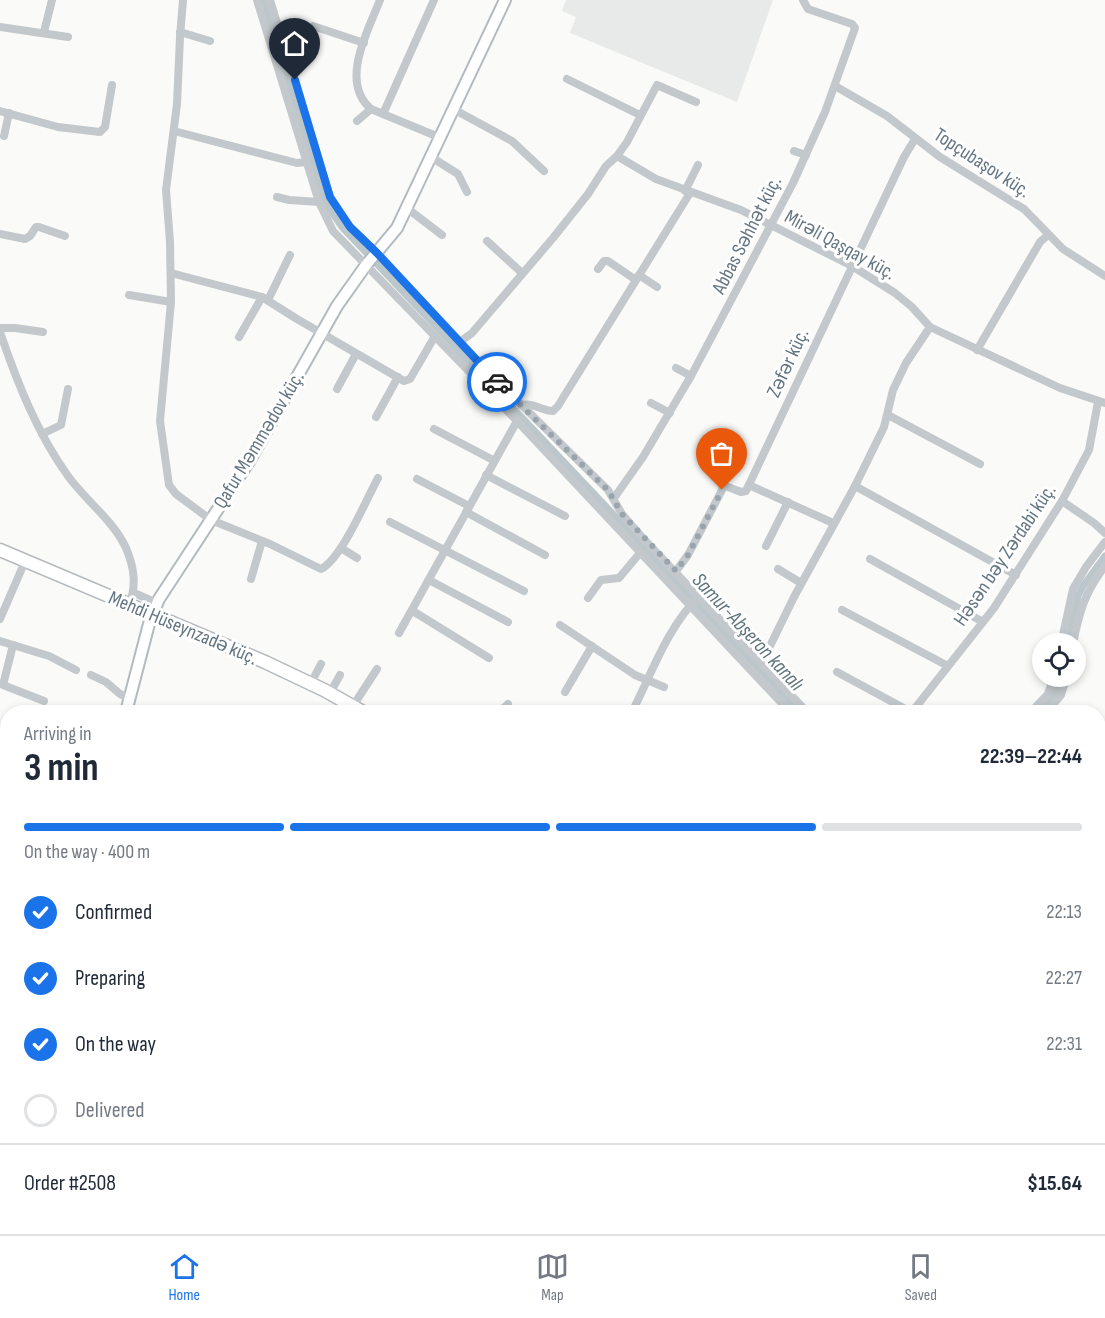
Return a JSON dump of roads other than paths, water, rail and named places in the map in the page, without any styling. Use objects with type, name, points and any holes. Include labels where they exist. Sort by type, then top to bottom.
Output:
[{"type":"main road","name":"Mehdi Hüseynzadə küç.","points":[[0,550],[132,599],[153,612],[340,705]]},
{"type":"main road","name":"Mehdi Hüseynzadə küç.","points":[[0,556],[153,612],[311,683],[330,693],[344,705]]},
{"type":"street","points":[[44,32],[52,0]]},
{"type":"street","points":[[183,0],[177,105],[165,190],[171,302],[160,409],[161,436],[169,485],[176,494],[211,520],[321,569],[341,548],[378,478]]},
{"type":"street","points":[[257,0],[319,202],[333,231],[517,421],[783,705]]},
{"type":"street","points":[[270,0],[330,197],[350,227],[461,341],[478,362],[614,498],[622,514],[800,705]]},
{"type":"street","points":[[380,0],[364,43],[356,78],[362,101],[370,109],[441,138]]},
{"type":"street","points":[[383,114],[434,0]]},
{"type":"street","points":[[377,253],[393,235],[408,209],[505,0]]},
{"type":"street","name":"Abbas Səhhət küç.","points":[[614,498],[636,468],[691,376],[806,155],[835,86],[855,28],[852,24],[808,9],[804,0]]},
{"type":"street","points":[[313,26],[364,43]]},
{"type":"street","points":[[0,27],[68,37]]},
{"type":"street","points":[[180,32],[210,41]]},
{"type":"street","points":[[567,79],[640,115]]},
{"type":"street","points":[[0,111],[58,127],[100,132],[105,128],[112,85]]},
{"type":"street","points":[[461,341],[472,333],[569,219],[606,166],[627,142],[657,85],[696,102]]},
{"type":"street","name":"Topçubaşov küç.","points":[[835,86],[887,116],[948,162],[1024,209],[1064,249],[1105,276]]},
{"type":"street","points":[[357,121],[370,109]]},
{"type":"street","points":[[455,110],[512,141],[544,171]]},
{"type":"street","points":[[4,136],[9,113]]},
{"type":"street","points":[[174,131],[297,163],[307,162]]},
{"type":"street","name":"Zəfər küç.","points":[[749,485],[904,157],[915,139]]},
{"type":"street","points":[[794,151],[806,155]]},
{"type":"street","name":"Mirəli Qaşqay küç.","points":[[617,156],[656,179],[741,210],[852,266],[895,293],[912,307],[930,327],[1060,388],[1102,403]]},
{"type":"street","points":[[431,157],[458,174],[467,192]]},
{"type":"street","points":[[521,405],[532,404],[547,411],[553,411],[558,406],[638,278],[688,192],[698,165]]},
{"type":"street","points":[[277,197],[319,202]]},
{"type":"street","points":[[408,209],[442,235]]},
{"type":"street","points":[[0,234],[25,239],[36,227],[39,227],[65,236]]},
{"type":"street","points":[[977,350],[1040,242],[1048,235]]},
{"type":"street","points":[[487,241],[522,273]]},
{"type":"street","name":"Qafur Məmmədov küç.","points":[[128,705],[153,612],[250,460],[337,306],[377,253]]},
{"type":"street","points":[[239,336],[290,255]]},
{"type":"street","points":[[598,269],[604,261],[608,261],[657,287]]},
{"type":"street","points":[[171,273],[265,298],[356,354],[408,381],[435,336]]},
{"type":"street","points":[[129,295],[171,302]]},
{"type":"street","points":[[759,661],[770,646],[801,583],[855,486],[884,427],[893,390],[906,363],[930,327]]},
{"type":"street","points":[[43,332],[15,328],[0,330],[17,380],[42,434],[70,479],[122,540],[133,571],[132,599]]},
{"type":"street","points":[[337,389],[356,354]]},
{"type":"street","points":[[676,368],[691,376]]},
{"type":"street","points":[[376,417],[398,377]]},
{"type":"street","points":[[42,434],[61,425],[68,389]]},
{"type":"street","points":[[651,403],[670,413]]},
{"type":"street","name":"Həsən bəy Zərdabi küç.","points":[[917,705],[983,622],[1016,575],[1062,501],[1089,450],[1102,403]]},
{"type":"street","points":[[888,415],[980,464]]},
{"type":"street","points":[[399,633],[493,460],[517,421]]},
{"type":"street","points":[[434,429],[493,460]]},
{"type":"street","points":[[486,474],[565,516]]},
{"type":"street","points":[[417,479],[545,555]]},
{"type":"street","points":[[676,571],[688,555],[723,485],[741,492],[749,485],[833,523]]},
{"type":"street","points":[[855,486],[1016,575]]},
{"type":"street","points":[[1062,501],[1094,523],[1105,534]]},
{"type":"street","points":[[766,546],[788,502]]},
{"type":"street","points":[[390,522],[524,591]]},
{"type":"street","points":[[251,579],[262,541]]},
{"type":"street","points":[[1063,633],[1076,581],[1105,542]]},
{"type":"street","points":[[341,548],[357,558]]},
{"type":"street","points":[[588,598],[601,580],[619,578],[640,553]]},
{"type":"street","points":[[870,559],[983,622]]},
{"type":"street","points":[[0,619],[23,566]]},
{"type":"street","points":[[1076,633],[1083,600],[1093,581],[1105,566]]},
{"type":"street","points":[[778,569],[801,583]]},
{"type":"street","points":[[429,580],[508,622]]},
{"type":"street","points":[[635,705],[657,659],[690,606],[699,597]]},
{"type":"street","points":[[842,610],[948,666]]},
{"type":"street","points":[[416,613],[489,658]]},
{"type":"street","points":[[560,625],[647,681],[664,687]]},
{"type":"street","points":[[0,641],[49,656],[76,670]]},
{"type":"street","points":[[13,645],[3,685],[44,701]]},
{"type":"street","points":[[565,692],[592,646]]},
{"type":"street","points":[[311,683],[321,664]]},
{"type":"street","points":[[353,705],[378,669]]},
{"type":"street","points":[[837,672],[898,705]]},
{"type":"street","points":[[91,675],[129,698]]},
{"type":"street","points":[[330,693],[340,675]]},
{"type":"street","points":[[1037,705],[1050,687]]},
{"type":"street","points":[[1053,705],[1061,695],[1063,687]]},
{"type":"waterway","name":"Samur-Abşeron kanalı","points":[[264,0],[326,204],[342,227],[793,705]]},
{"type":"waterway","name":"Samur-Abşeron kanalı","points":[[1070,633],[1078,596],[1105,556]]},
{"type":"waterway","name":"Samur-Abşeron kanalı","points":[[1045,705],[1058,687]]}]
